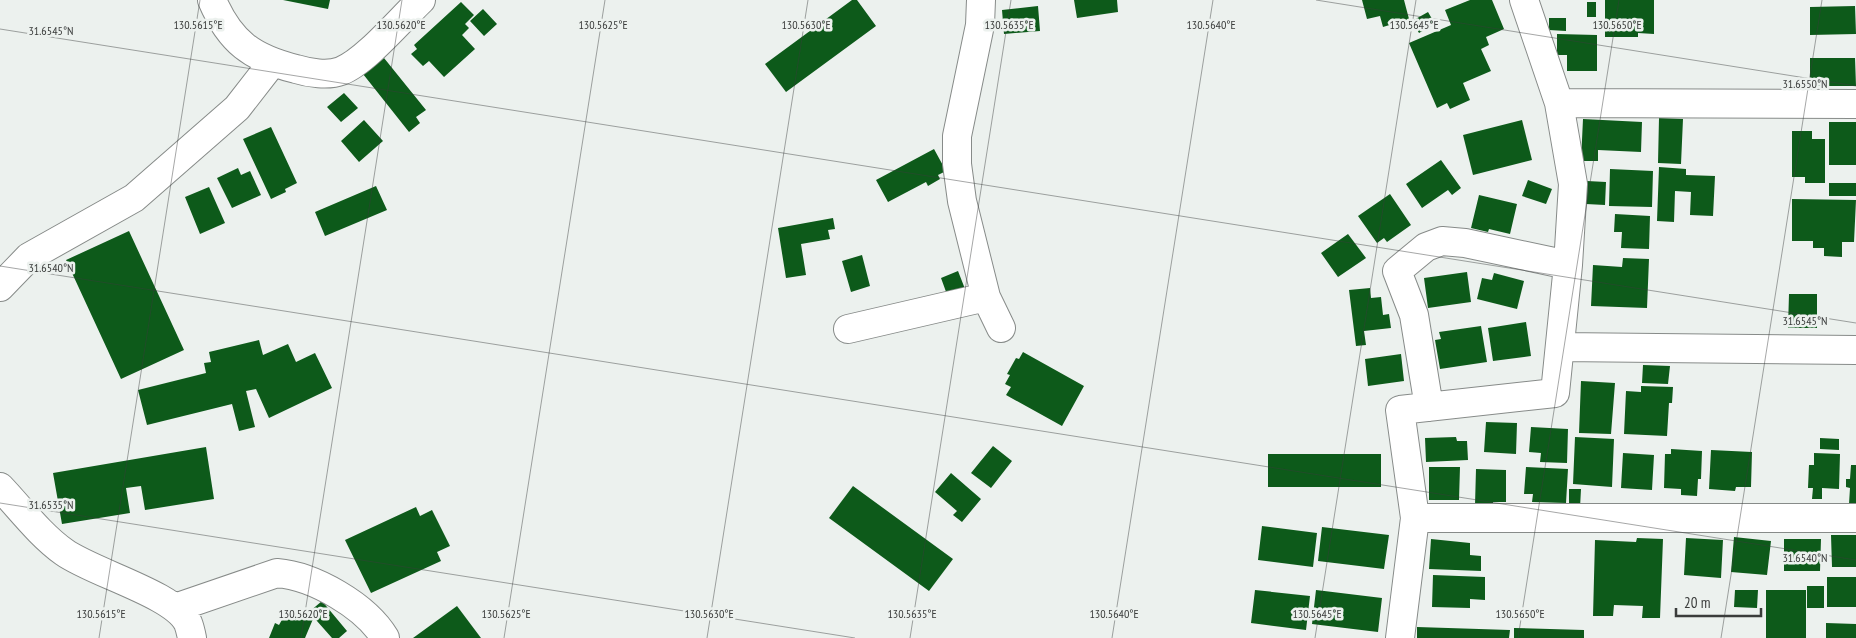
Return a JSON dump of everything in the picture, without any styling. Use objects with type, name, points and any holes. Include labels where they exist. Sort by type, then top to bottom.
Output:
[{"type":"street","points":[[212,0],[222,22],[251,53],[272,63],[311,73],[340,72],[356,63],[421,0]]},
{"type":"street","points":[[981,0],[980,24],[957,136],[957,164],[962,201],[986,297],[1001,328]]},
{"type":"street","points":[[1400,638],[1415,518],[1400,410],[1555,393],[1568,265],[1573,184],[1559,102],[1524,0]]},
{"type":"street","points":[[0,287],[29,257],[134,198],[237,108],[272,63]]},
{"type":"street","points":[[1559,102],[1856,104]]},
{"type":"street","points":[[1429,407],[1414,315],[1397,271],[1426,247],[1442,241],[1465,243],[1568,265]]},
{"type":"street","points":[[848,329],[986,297]]},
{"type":"street","points":[[1560,347],[1856,350]]},
{"type":"street","points":[[0,487],[63,552],[84,564],[156,596],[175,608],[188,622],[192,638]]},
{"type":"street","points":[[1415,518],[1856,518]]},
{"type":"street","points":[[175,608],[277,574],[292,574],[309,580],[356,607],[377,624],[385,638]]},
{"type":"building","points":[[283,0],[330,0],[328,9]]},
{"type":"building","points":[[852,0],[857,0],[876,26],[786,92],[765,64]]},
{"type":"building","points":[[1074,0],[1117,0],[1118,12],[1077,18]]},
{"type":"building","points":[[1362,0],[1404,0],[1409,19],[1383,27],[1380,16],[1367,19]]},
{"type":"building","points":[[1470,0],[1492,0],[1504,29],[1486,37],[1489,45],[1481,49],[1491,71],[1463,83],[1470,100],[1450,109],[1447,103],[1437,108],[1409,43],[1451,25],[1445,10]]},
{"type":"building","points":[[1605,0],[1654,0],[1654,34],[1638,33],[1638,37],[1605,37]]},
{"type":"building","points":[[461,2],[474,15],[465,24],[469,28],[462,35],[475,49],[444,77],[429,61],[423,66],[411,54],[417,49],[414,45]]},
{"type":"building","points":[[1587,2],[1596,2],[1596,17],[1587,17]]},
{"type":"building","points":[[1038,6],[1040,31],[1004,34],[1002,10]]},
{"type":"building","points":[[1855,6],[1856,34],[1810,35],[1810,7]]},
{"type":"building","points":[[483,9],[497,24],[484,36],[470,21]]},
{"type":"building","points":[[1428,12],[1435,24],[1419,33],[1412,21]]},
{"type":"building","points":[[1549,18],[1566,18],[1566,31],[1549,30]]},
{"type":"building","points":[[1557,34],[1597,35],[1597,71],[1567,71],[1567,55],[1557,55]]},
{"type":"building","points":[[384,58],[426,110],[416,117],[420,123],[409,132],[363,74]]},
{"type":"building","points":[[1810,58],[1855,58],[1856,86],[1810,86]]},
{"type":"building","points":[[344,93],[358,108],[341,122],[327,107]]},
{"type":"building","points":[[1659,118],[1683,119],[1681,164],[1658,163]]},
{"type":"building","points":[[1583,119],[1642,122],[1641,152],[1598,150],[1598,161],[1581,161]]},
{"type":"building","points":[[364,120],[383,141],[359,162],[341,141]]},
{"type":"building","points":[[1522,120],[1532,160],[1473,175],[1463,135]]},
{"type":"building","points":[[1829,122],[1856,122],[1856,165],[1829,165]]},
{"type":"building","points":[[271,127],[297,183],[285,189],[286,192],[271,199],[243,139]]},
{"type":"building","points":[[1792,131],[1812,131],[1812,139],[1825,139],[1825,183],[1805,183],[1805,177],[1792,177]]},
{"type":"building","points":[[934,149],[946,171],[938,175],[940,179],[928,186],[926,182],[888,202],[876,180]]},
{"type":"building","points":[[1441,160],[1461,188],[1452,195],[1448,190],[1422,208],[1406,184]]},
{"type":"building","points":[[1659,167],[1686,169],[1686,175],[1715,176],[1713,216],[1690,215],[1691,192],[1675,191],[1674,222],[1657,221]]},
{"type":"building","points":[[238,168],[241,175],[250,171],[261,195],[232,208],[217,178]]},
{"type":"building","points":[[1610,169],[1653,171],[1652,207],[1609,206]]},
{"type":"building","points":[[1528,180],[1552,189],[1546,204],[1522,196]]},
{"type":"building","points":[[1587,181],[1606,182],[1605,205],[1586,204]]},
{"type":"building","points":[[1829,183],[1856,183],[1856,196],[1829,196]]},
{"type":"building","points":[[376,186],[387,210],[325,236],[315,212]]},
{"type":"building","points":[[209,187],[225,223],[200,234],[185,197]]},
{"type":"building","points":[[1390,194],[1411,225],[1387,242],[1384,238],[1377,243],[1358,216]]},
{"type":"building","points":[[1479,195],[1517,204],[1510,234],[1489,229],[1488,232],[1471,228]]},
{"type":"building","points":[[1792,199],[1856,200],[1854,242],[1842,242],[1842,257],[1824,256],[1824,248],[1813,248],[1813,241],[1792,241]]},
{"type":"building","points":[[1615,214],[1650,216],[1649,249],[1621,248],[1622,232],[1614,232]]},
{"type":"building","points":[[833,218],[835,229],[828,230],[830,239],[801,244],[806,275],[786,278],[778,228]]},
{"type":"building","points":[[129,231],[184,350],[121,379],[66,260]]},
{"type":"building","points":[[1348,234],[1366,258],[1338,277],[1321,253]]},
{"type":"building","points":[[862,255],[870,286],[851,292],[842,261]]},
{"type":"building","points":[[1623,258],[1649,259],[1647,308],[1591,306],[1593,265],[1622,267]]},
{"type":"building","points":[[958,271],[967,294],[949,300],[941,278]]},
{"type":"building","points":[[1467,272],[1471,302],[1428,308],[1424,278]]},
{"type":"building","points":[[1494,273],[1524,281],[1517,309],[1477,299],[1482,278],[1492,280]]},
{"type":"building","points":[[1370,288],[1371,298],[1381,297],[1383,315],[1389,314],[1391,328],[1364,331],[1366,345],[1356,346],[1349,290]]},
{"type":"building","points":[[1789,294],[1817,294],[1817,328],[1788,328]]},
{"type":"building","points":[[1526,322],[1531,356],[1493,361],[1488,328]]},
{"type":"building","points":[[1481,326],[1487,362],[1440,369],[1435,340],[1441,339],[1439,332]]},
{"type":"building","points":[[259,340],[263,355],[288,344],[296,362],[315,353],[332,388],[269,418],[256,389],[246,391],[255,427],[239,431],[232,404],[147,425],[138,390],[206,373],[204,363],[211,362],[209,352]]},
{"type":"building","points":[[1023,352],[1084,386],[1062,426],[1006,395],[1011,387],[1005,384],[1010,375],[1007,374],[1016,358],[1019,359]]},
{"type":"building","points":[[1401,354],[1404,381],[1368,386],[1365,359]]},
{"type":"building","points":[[1643,365],[1670,366],[1668,384],[1642,383]]},
{"type":"building","points":[[1581,381],[1615,383],[1611,434],[1579,433]]},
{"type":"building","points":[[1641,386],[1673,387],[1672,403],[1669,403],[1667,436],[1624,434],[1626,391],[1641,392]]},
{"type":"building","points":[[1486,422],[1517,423],[1516,454],[1484,452]]},
{"type":"building","points":[[1531,427],[1568,429],[1567,463],[1540,462],[1541,453],[1529,452]]},
{"type":"building","points":[[1456,437],[1457,441],[1467,441],[1468,460],[1426,462],[1425,438]]},
{"type":"building","points":[[1575,437],[1614,439],[1612,487],[1573,484]]},
{"type":"building","points":[[1820,438],[1839,439],[1839,450],[1820,449]]},
{"type":"building","points":[[993,446],[1012,461],[991,488],[971,473]]},
{"type":"building","points":[[206,447],[214,499],[145,510],[141,486],[126,488],[130,513],[62,524],[53,473]]},
{"type":"building","points":[[1671,449],[1702,451],[1701,479],[1698,479],[1697,496],[1681,495],[1681,489],[1664,488],[1665,454],[1671,454]]},
{"type":"building","points":[[1711,450],[1752,452],[1751,487],[1736,487],[1735,491],[1709,489]]},
{"type":"building","points":[[1623,453],[1654,455],[1652,490],[1621,488]]},
{"type":"building","points":[[1814,453],[1840,454],[1839,489],[1822,488],[1822,499],[1812,499],[1813,488],[1808,488],[1809,465],[1814,465]]},
{"type":"building","points":[[1268,454],[1381,454],[1381,487],[1268,487]]},
{"type":"building","points":[[1851,465],[1856,465],[1856,504],[1849,504],[1850,488],[1846,487],[1846,479],[1850,479]]},
{"type":"building","points":[[1429,467],[1460,467],[1459,500],[1429,500]]},
{"type":"building","points":[[1526,467],[1568,469],[1566,503],[1532,502],[1533,494],[1524,494]]},
{"type":"building","points":[[1476,469],[1506,470],[1506,502],[1493,502],[1493,505],[1475,505]]},
{"type":"building","points":[[951,473],[981,499],[962,522],[953,515],[957,511],[935,492]]},
{"type":"building","points":[[853,486],[953,559],[929,591],[829,518]]},
{"type":"building","points":[[1569,489],[1581,489],[1580,508],[1569,507]]},
{"type":"building","points":[[416,507],[420,516],[432,510],[450,546],[437,552],[441,561],[371,593],[345,540]]},
{"type":"building","points":[[1262,526],[1317,533],[1313,567],[1258,560]]},
{"type":"building","points":[[1322,527],[1389,535],[1384,569],[1318,561]]},
{"type":"building","points":[[1831,535],[1856,535],[1856,567],[1832,567]]},
{"type":"building","points":[[1734,537],[1771,541],[1767,575],[1731,572]]},
{"type":"building","points":[[1637,538],[1663,539],[1660,618],[1642,618],[1643,606],[1614,605],[1613,616],[1593,616],[1595,540],[1636,542]]},
{"type":"building","points":[[1686,538],[1723,540],[1721,578],[1684,575]]},
{"type":"building","points":[[1431,539],[1470,543],[1470,555],[1481,556],[1481,571],[1429,569]]},
{"type":"building","points":[[1784,539],[1821,539],[1820,571],[1784,571]]},
{"type":"building","points":[[1433,575],[1485,577],[1485,600],[1470,599],[1470,608],[1432,607]]},
{"type":"building","points":[[1827,577],[1856,577],[1856,607],[1827,607]]},
{"type":"building","points":[[1807,586],[1824,586],[1824,608],[1807,608]]},
{"type":"building","points":[[1255,590],[1310,596],[1306,630],[1251,623]]},
{"type":"building","points":[[1316,590],[1382,598],[1378,632],[1312,624]]},
{"type":"building","points":[[1735,590],[1758,590],[1757,608],[1734,607]]},
{"type":"building","points":[[1766,590],[1806,590],[1806,638],[1766,638]]},
{"type":"building","points":[[322,601],[347,631],[339,638],[332,638],[309,612]]},
{"type":"building","points":[[457,606],[481,638],[413,638]]},
{"type":"building","points":[[288,609],[313,619],[305,638],[269,638],[275,623],[279,625]]},
{"type":"building","points":[[1826,623],[1856,624],[1856,638],[1826,638]]},
{"type":"building","points":[[1417,627],[1510,630],[1509,638],[1417,638]]},
{"type":"building","points":[[1514,628],[1584,630],[1584,638],[1514,638]]}]
